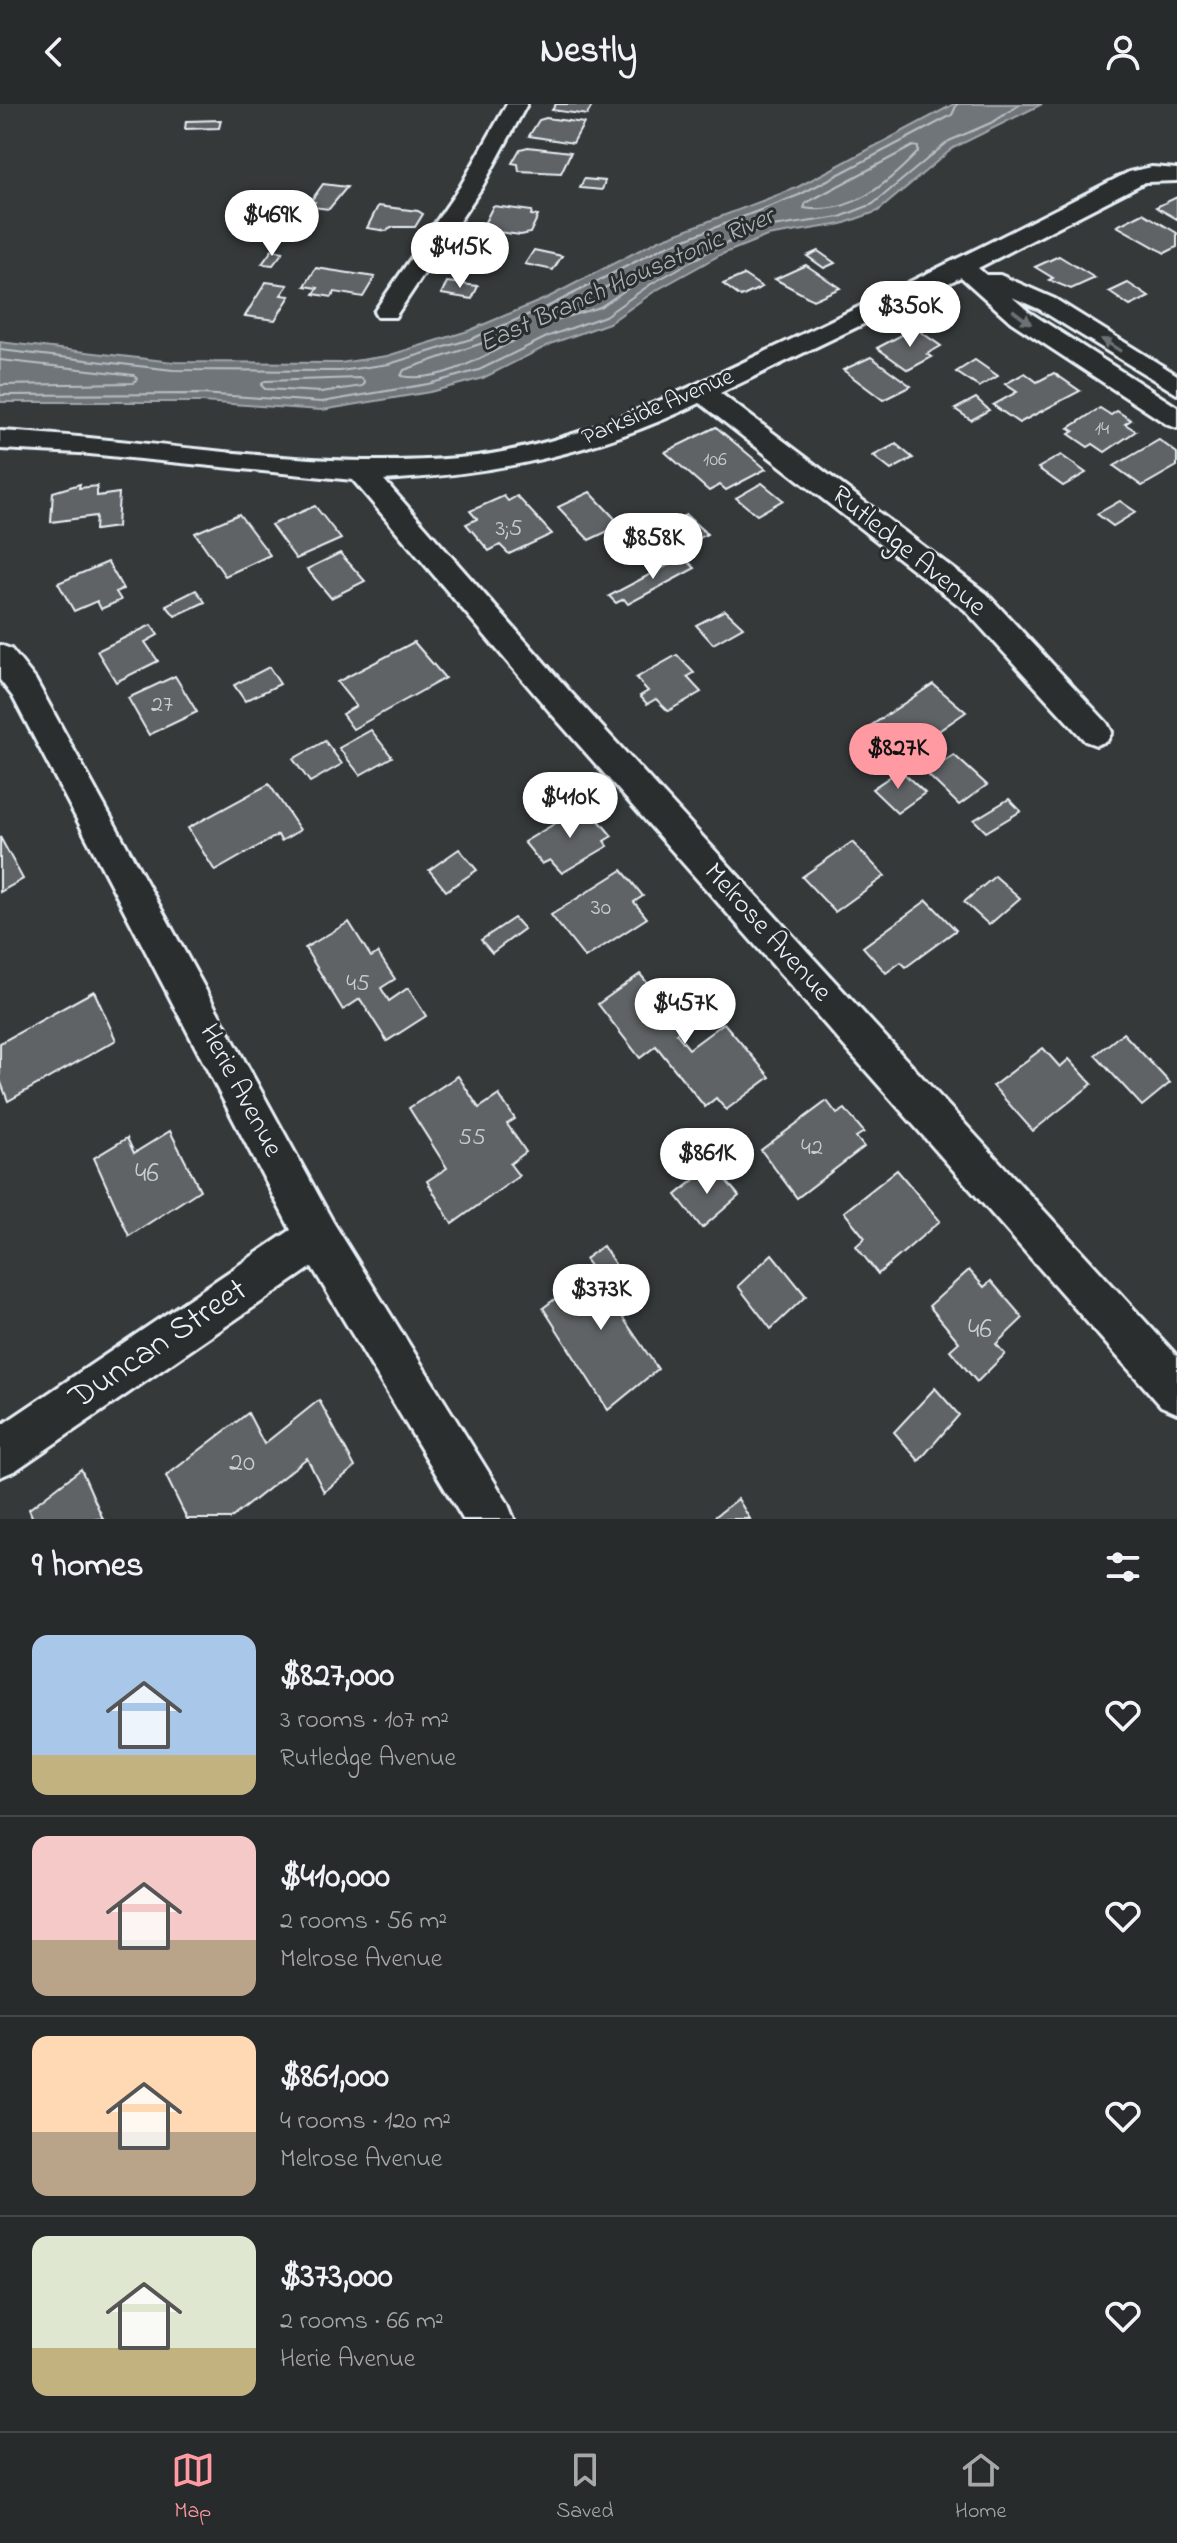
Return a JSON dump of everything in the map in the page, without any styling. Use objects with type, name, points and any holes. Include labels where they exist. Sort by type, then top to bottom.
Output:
[{"type":"street","points":[[386,312],[471,187],[517,104]]},
{"type":"street","name":"Parkside Avenue","points":[[0,440],[79,444],[361,472],[461,467],[537,453],[626,426],[702,392],[963,267],[1137,177],[1152,173],[1177,175]]},
{"type":"street","points":[[963,267],[1047,304],[1177,386]]},
{"type":"street","points":[[963,267],[1020,317],[1177,419]]},
{"type":"street","name":"Rutledge Avenue","points":[[702,392],[976,602],[1096,732]]},
{"type":"street","name":"Melrose Avenue","points":[[361,472],[561,703],[1177,1390]]},
{"type":"street","name":"Herie Avenue","points":[[0,657],[24,688],[318,1237],[490,1519]]},
{"type":"street","name":"Duncan Street","points":[[0,1454],[318,1237]]},
{"type":"water","name":"East Branch Housatonic River","points":[[954,104],[1042,104],[953,148],[878,211],[842,224],[767,236],[720,255],[655,291],[609,323],[553,343],[483,378],[430,392],[322,410],[201,402],[0,402],[0,342],[173,362],[340,363],[387,356],[468,331],[547,298],[659,240],[796,188]]},
{"type":"building","points":[[556,104],[593,104],[587,115],[552,110]]},
{"type":"building","points":[[546,118],[584,123],[573,143],[529,136],[539,120]]},
{"type":"building","points":[[221,120],[219,128],[185,129],[186,121]]},
{"type":"building","points":[[528,147],[571,152],[561,173],[519,171],[518,164],[512,163],[520,149]]},
{"type":"building","points":[[584,179],[605,181],[602,190],[580,188]]},
{"type":"building","points":[[323,184],[347,187],[329,209],[312,207],[315,202],[311,201]]},
{"type":"building","points":[[1177,197],[1177,219],[1156,207]]},
{"type":"building","points":[[378,206],[423,214],[415,227],[391,227],[387,231],[367,228]]},
{"type":"building","points":[[493,206],[532,211],[531,215],[538,216],[530,233],[521,235],[481,230]]},
{"type":"building","points":[[1143,213],[1177,233],[1177,247],[1165,253],[1117,226]]},
{"type":"building","points":[[272,250],[283,252],[273,265],[262,264]]},
{"type":"building","points":[[534,250],[562,256],[553,270],[525,264]]},
{"type":"building","points":[[818,251],[835,263],[824,268],[807,256]]},
{"type":"building","points":[[1059,256],[1095,278],[1071,289],[1049,280],[1053,278],[1035,267]]},
{"type":"building","points":[[806,265],[840,288],[813,300],[775,279]]},
{"type":"building","points":[[316,268],[375,277],[363,297],[335,292],[332,297],[314,294],[318,288],[305,286]]},
{"type":"building","points":[[744,275],[762,287],[741,297],[723,284]]},
{"type":"building","points":[[266,282],[288,285],[281,295],[290,296],[275,320],[245,316]]},
{"type":"building","points":[[447,282],[478,286],[472,299],[441,294]]},
{"type":"building","points":[[1128,283],[1149,297],[1130,306],[1109,292]]},
{"type":"building","points":[[915,328],[941,346],[927,354],[932,357],[908,370],[877,348]]},
{"type":"building","points":[[871,357],[911,386],[883,400],[843,370]]},
{"type":"building","points":[[975,360],[998,376],[979,387],[956,372]]},
{"type":"building","points":[[1025,373],[1037,382],[1054,373],[1080,391],[1019,423],[993,405],[1017,392],[1005,384]]},
{"type":"building","points":[[976,398],[989,410],[971,420],[955,409]]},
{"type":"building","points":[[1100,408],[1111,415],[1117,411],[1131,420],[1125,424],[1136,431],[1105,452],[1093,444],[1088,447],[1069,434],[1074,431],[1069,428]]},
{"type":"building","points":[[716,427],[766,469],[726,490],[720,485],[709,491],[665,452]]},
{"type":"building","points":[[1159,440],[1177,453],[1177,466],[1142,486],[1114,466]]},
{"type":"building","points":[[896,444],[913,458],[891,470],[873,456]]},
{"type":"building","points":[[1061,455],[1086,473],[1063,486],[1038,468]]},
{"type":"building","points":[[762,483],[783,500],[757,515],[736,498]]},
{"type":"building","points":[[80,484],[79,488],[97,486],[97,496],[119,493],[117,527],[95,530],[96,516],[51,522],[53,492]]},
{"type":"building","points":[[590,492],[621,525],[589,540],[558,507]]},
{"type":"building","points":[[504,496],[508,501],[517,496],[552,534],[509,554],[500,545],[489,551],[466,524],[477,519],[470,511]]},
{"type":"building","points":[[1120,501],[1136,512],[1113,526],[1097,514]]},
{"type":"building","points":[[315,506],[341,539],[296,559],[271,525]]},
{"type":"building","points":[[239,514],[270,555],[225,576],[195,533]]},
{"type":"building","points":[[686,515],[707,534],[671,553],[650,533]]},
{"type":"building","points":[[340,553],[365,581],[331,598],[307,569]]},
{"type":"building","points":[[683,557],[695,568],[628,604],[624,599],[616,603],[609,596]]},
{"type":"building","points":[[108,562],[123,589],[116,592],[121,600],[101,609],[97,601],[74,611],[58,583]]},
{"type":"building","points":[[196,590],[205,602],[175,616],[166,605]]},
{"type":"building","points":[[725,610],[743,627],[713,644],[696,625]]},
{"type":"building","points":[[151,625],[158,635],[145,642],[158,661],[116,682],[97,651]]},
{"type":"building","points":[[414,642],[445,678],[353,729],[342,714],[356,706],[337,682]]},
{"type":"building","points":[[677,655],[694,673],[687,677],[701,692],[668,711],[656,699],[647,704],[640,696],[648,691],[636,678]]},
{"type":"building","points":[[269,667],[280,684],[245,701],[234,685]]},
{"type":"building","points":[[175,676],[197,712],[149,735],[128,698]]},
{"type":"building","points":[[933,684],[966,712],[904,755],[872,725]]},
{"type":"building","points":[[371,730],[392,757],[360,775],[339,748]]},
{"type":"building","points":[[325,741],[342,764],[310,782],[293,759]]},
{"type":"building","points":[[954,755],[987,785],[959,805],[926,773]]},
{"type":"building","points":[[900,770],[925,793],[897,813],[872,789]]},
{"type":"building","points":[[269,784],[300,830],[281,841],[278,835],[215,871],[188,828]]},
{"type":"building","points":[[1009,799],[1021,811],[986,832],[974,820]]},
{"type":"building","points":[[586,805],[612,836],[604,841],[608,846],[562,873],[550,860],[542,864],[524,842]]},
{"type":"building","points":[[0,837],[23,879],[0,892]]},
{"type":"building","points":[[852,842],[885,876],[835,912],[802,877]]},
{"type":"building","points":[[459,849],[477,870],[446,891],[429,870]]},
{"type":"building","points":[[622,870],[643,896],[634,902],[647,918],[585,958],[551,915]]},
{"type":"building","points":[[995,876],[1020,898],[989,925],[964,902]]},
{"type":"building","points":[[927,900],[956,930],[906,967],[901,962],[886,973],[863,947]]},
{"type":"building","points":[[514,918],[524,929],[492,953],[481,940]]},
{"type":"building","points":[[349,922],[371,957],[378,953],[395,979],[381,988],[389,1001],[408,988],[426,1016],[387,1041],[360,999],[343,1010],[305,948]]},
{"type":"building","points":[[640,974],[684,1028],[676,1033],[689,1049],[724,1023],[770,1077],[726,1110],[716,1098],[705,1107],[656,1046],[640,1058],[598,1004]]},
{"type":"building","points":[[94,991],[116,1040],[8,1101],[0,1080],[0,1043]]},
{"type":"building","points":[[1123,1033],[1170,1083],[1142,1106],[1095,1055]]},
{"type":"building","points":[[1043,1048],[1060,1067],[1069,1059],[1092,1084],[1033,1131],[993,1086]]},
{"type":"building","points":[[458,1076],[479,1108],[499,1095],[515,1119],[507,1124],[526,1152],[510,1164],[519,1176],[452,1224],[427,1181],[447,1168],[409,1108]]},
{"type":"building","points":[[827,1101],[837,1114],[845,1109],[864,1132],[856,1137],[864,1147],[797,1198],[761,1150]]},
{"type":"building","points":[[170,1131],[200,1190],[129,1236],[94,1158],[127,1138],[134,1153]]},
{"type":"building","points":[[713,1165],[739,1196],[702,1228],[676,1195]]},
{"type":"building","points":[[897,1170],[940,1221],[878,1274],[856,1246],[865,1238],[844,1212]]},
{"type":"building","points":[[603,1246],[627,1282],[608,1296],[658,1369],[608,1410],[543,1308],[593,1270],[585,1259]]},
{"type":"building","points":[[772,1254],[806,1296],[771,1329],[738,1286]]},
{"type":"building","points":[[969,1270],[984,1287],[991,1281],[1023,1318],[996,1344],[1005,1354],[977,1382],[950,1350],[959,1342],[929,1306]]},
{"type":"building","points":[[935,1388],[959,1415],[919,1461],[894,1432]]},
{"type":"building","points":[[319,1400],[355,1467],[324,1492],[307,1458],[230,1519],[187,1519],[166,1476],[248,1413],[264,1444]]},
{"type":"building","points":[[81,1469],[103,1519],[33,1519],[29,1509]]},
{"type":"building","points":[[738,1499],[750,1519],[712,1519]]}]
